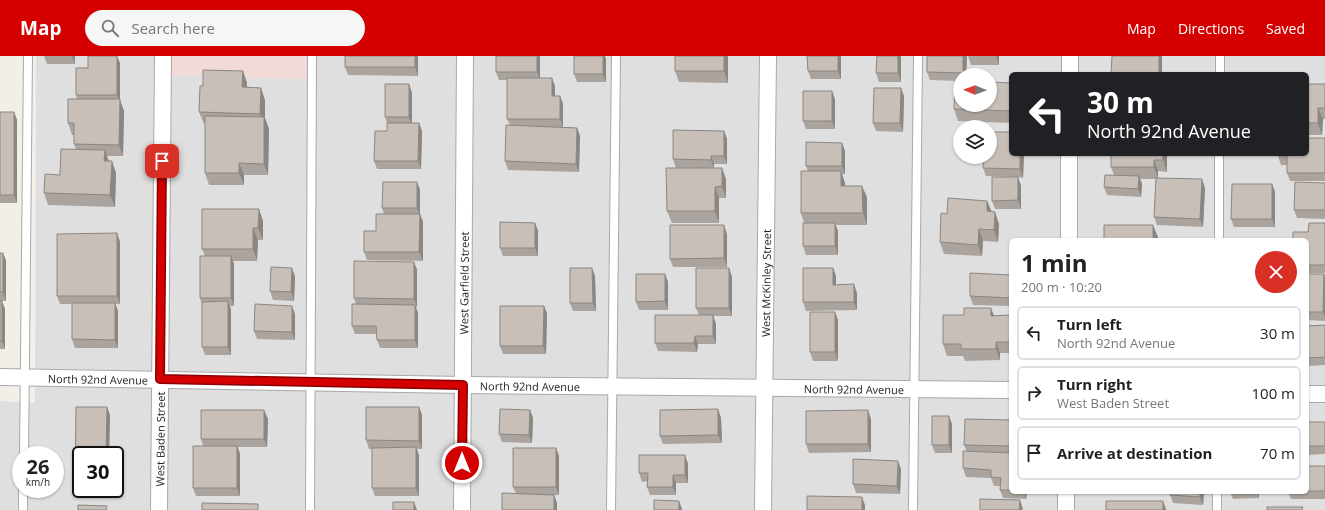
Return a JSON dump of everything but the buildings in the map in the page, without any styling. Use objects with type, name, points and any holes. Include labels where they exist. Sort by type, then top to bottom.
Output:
[{"type":"street","name":"West Baden Street","points":[[159,510],[163,56]]},
{"type":"street","name":"West Garfield Street","points":[[462,510],[465,56]]},
{"type":"street","name":"West McKinley Street","points":[[763,510],[768,56]]},
{"type":"street","points":[[1070,56],[1070,72]]},
{"type":"street","points":[[1069,156],[1069,238]]},
{"type":"street","name":"North 92nd Avenue","points":[[0,377],[463,385],[1009,390]]},
{"type":"street","points":[[1309,394],[1325,394]]},
{"type":"street","points":[[1066,494],[1066,510]]},
{"type":"lane","points":[[24,446],[28,56]]},
{"type":"lane","points":[[310,510],[312,56]]},
{"type":"lane","points":[[611,510],[616,56]]},
{"type":"lane","points":[[913,510],[918,56]]},
{"type":"lane","points":[[1220,56],[1220,72]]},
{"type":"lane","points":[[1219,156],[1219,238]]},
{"type":"lane","points":[[1217,494],[1217,510]]},
{"type":"lane","points":[[23,510],[24,498]]},
{"type":"shaded area","points":[[36,56],[163,56],[163,75],[308,79],[309,56],[1325,56],[1325,510],[0,510],[0,401],[35,403]]},
{"type":"shaded area","points":[[163,56],[309,56],[308,79],[163,75]]},
{"type":"route","points":[[162,161],[160,379],[463,385],[462,463]]}]
